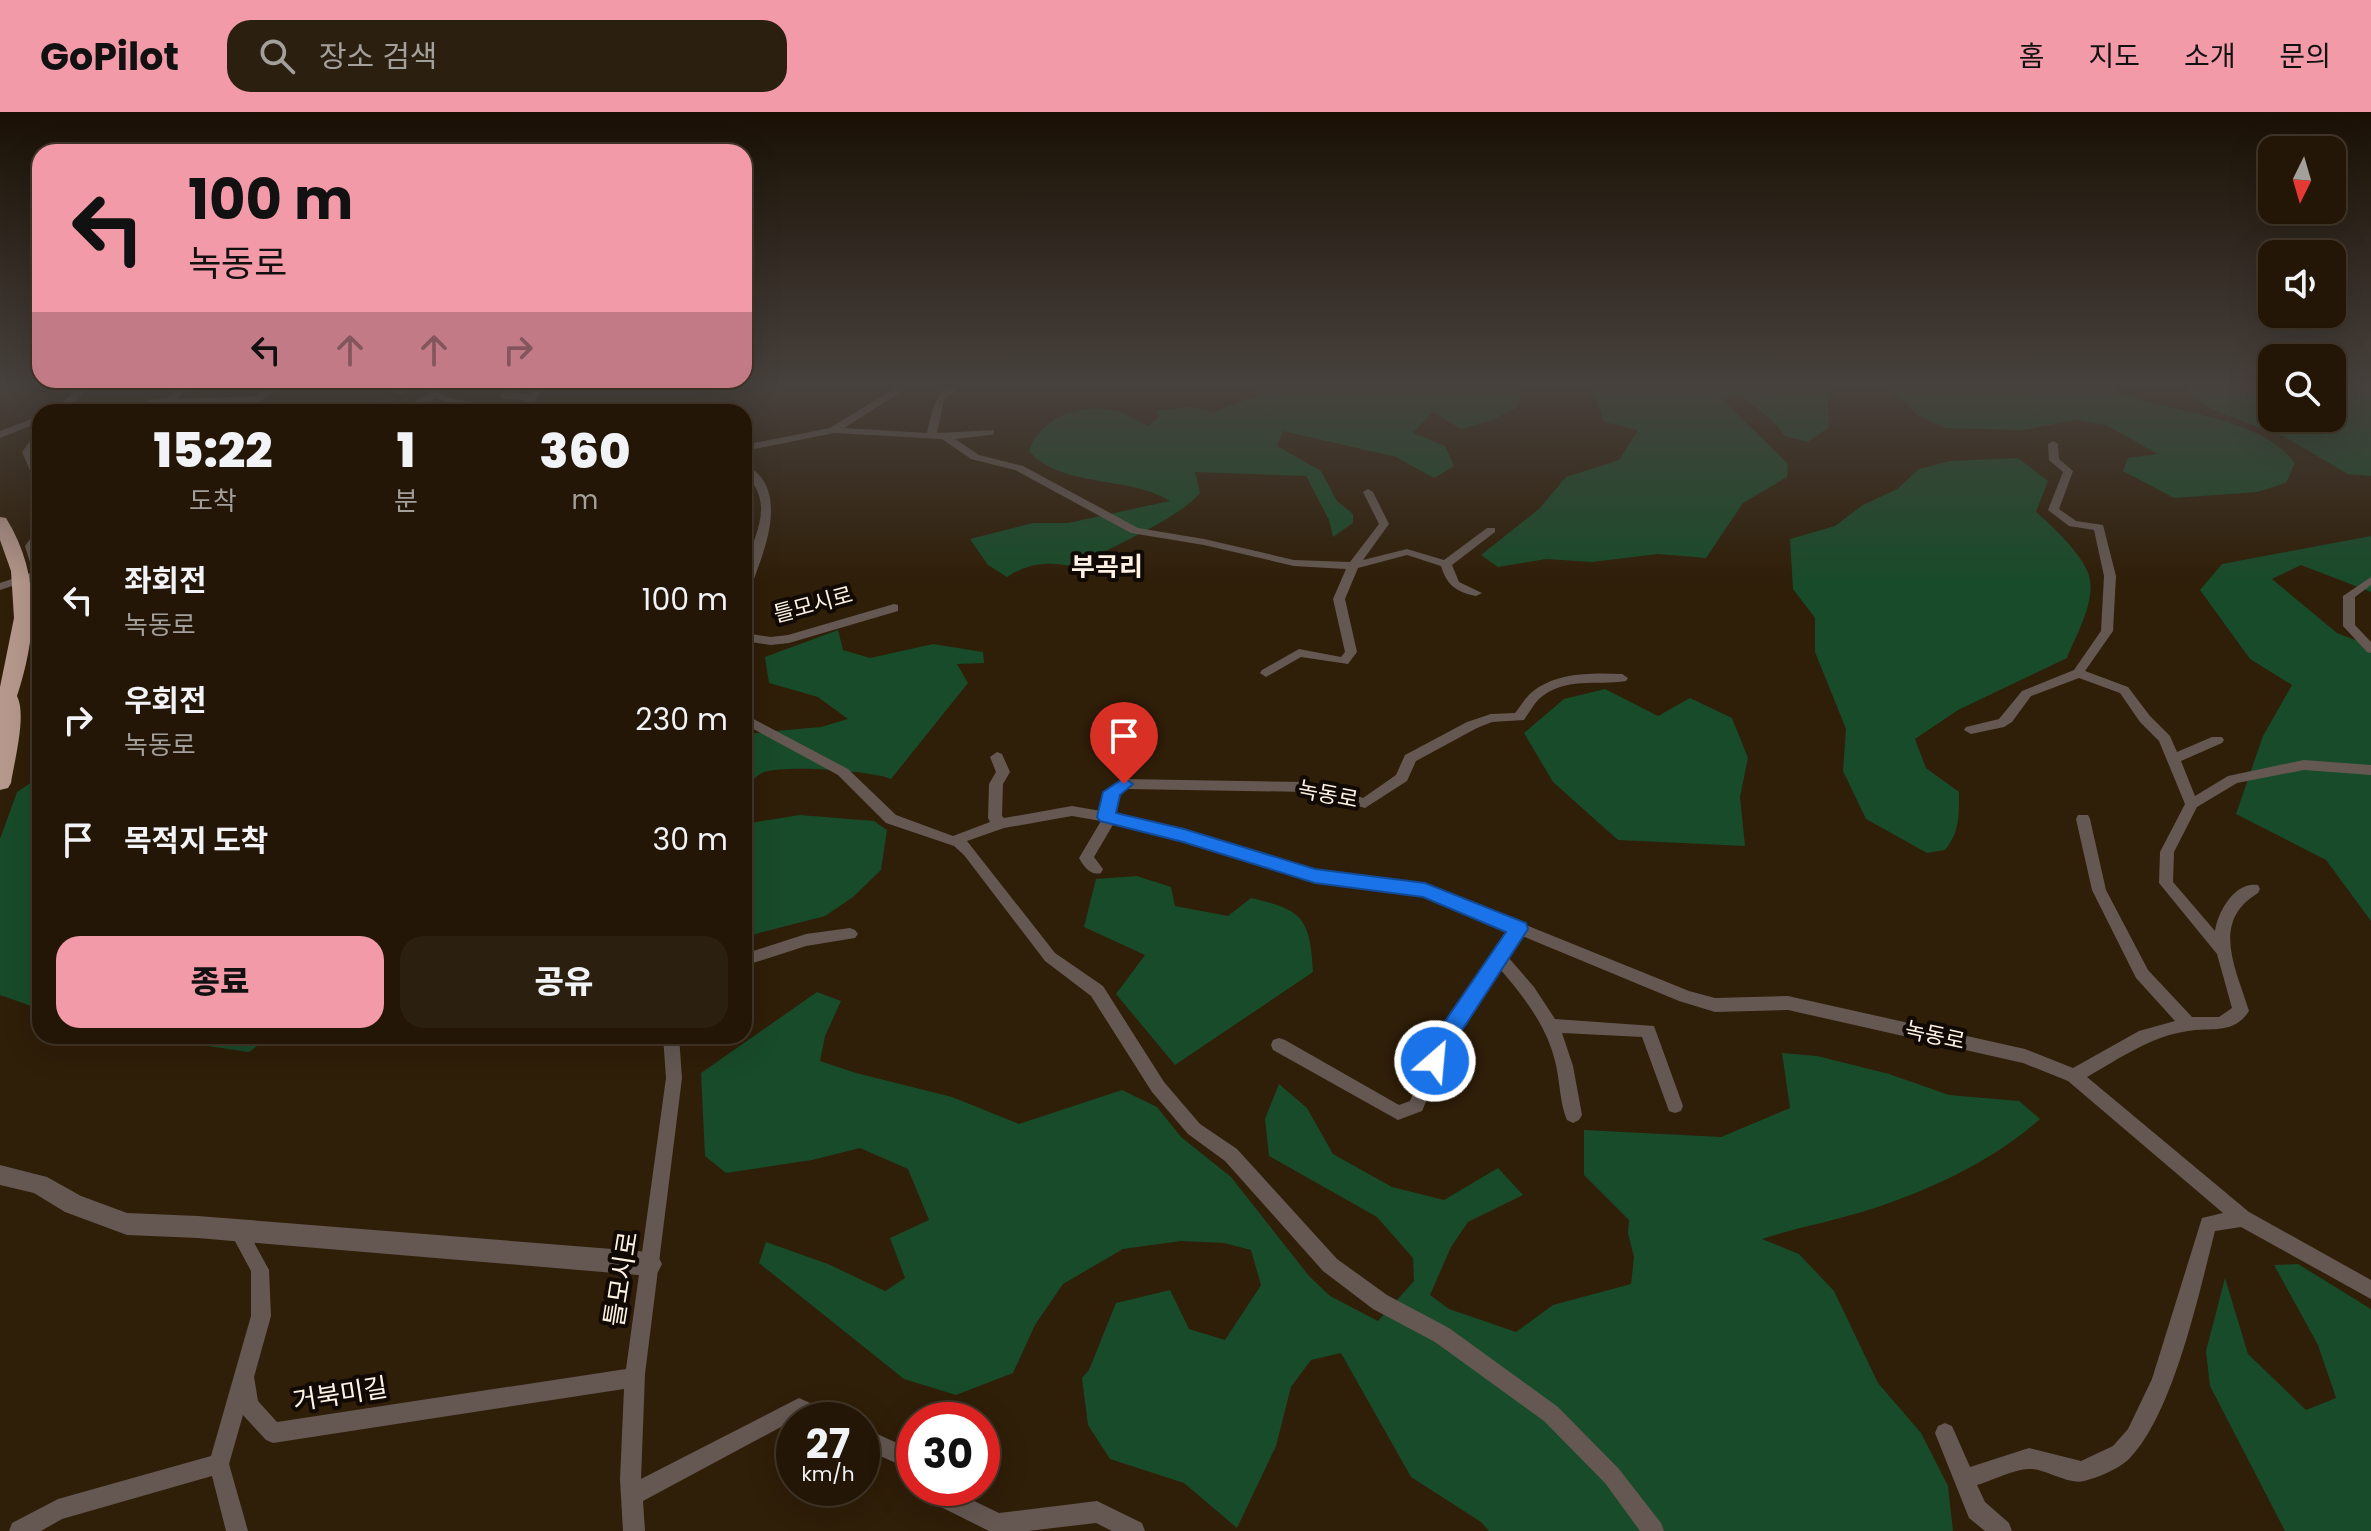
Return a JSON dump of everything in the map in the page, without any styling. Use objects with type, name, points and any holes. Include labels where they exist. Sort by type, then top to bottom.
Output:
[{"type":"highway","points":[[0,522],[19,568],[26,620],[5,688],[9,734],[0,783]]},
{"type":"highway","points":[[0,556],[9,591],[11,618],[0,716]]},
{"type":"street","points":[[962,449],[975,457],[1019,468],[1135,531],[1204,542],[1294,563],[1353,566],[1407,552],[1446,564]]},
{"type":"street","points":[[1971,730],[1987,728],[2006,719],[2017,701],[2031,691],[2064,681],[2078,673],[2107,631],[2110,576],[2099,527],[2073,524],[2053,510],[2068,471],[2054,460],[2053,449]]},
{"type":"street","name":"틀모시로","points":[[752,475],[762,486],[767,513],[766,528],[752,566]]},
{"type":"street","points":[[1266,673],[1299,653],[1344,661],[1351,652],[1339,599],[1353,566],[1384,524],[1368,492]]},
{"type":"street","points":[[1446,564],[1491,530]]},
{"type":"street","points":[[1446,564],[1450,581],[1462,590],[1476,593]]},
{"type":"street","points":[[0,587],[32,576]]},
{"type":"street","points":[[2371,580],[2349,596],[2349,626],[2371,649]]},
{"type":"street","name":"틀모시로","points":[[752,638],[789,639],[894,608]]},
{"type":"street","points":[[2078,673],[2124,690],[2145,719],[2165,739],[2192,804]]},
{"type":"street","name":"녹동로","points":[[1096,869],[1086,858],[1108,817],[1112,792],[1124,784],[1308,787],[1365,803],[1402,778],[1410,758],[1427,752],[1446,736],[1491,718],[1519,717],[1533,697],[1558,682],[1583,675],[1622,678]]},
{"type":"street","points":[[752,722],[843,772],[891,819],[906,827],[957,840],[969,851],[1050,957],[1097,991],[1158,1087],[1194,1129],[1231,1155],[1330,1265],[1380,1302],[1442,1335],[1551,1414],[1612,1476],[1653,1531]]},
{"type":"street","points":[[2175,758],[2217,740]]},
{"type":"street","points":[[997,757],[1003,772],[996,784],[995,818],[1002,823]]},
{"type":"street","points":[[2224,952],[2166,883],[2167,852],[2192,804],[2233,779],[2304,765],[2371,770]]},
{"type":"street","name":"녹동로","points":[[957,840],[1002,823],[1072,811],[1108,817],[1337,881],[1425,890],[1685,996],[1715,1005],[1788,1003],[2025,1056],[2074,1076],[2243,1218],[2370,1290]]},
{"type":"street","points":[[2083,819],[2099,890],[2142,974],[2188,1024]]},
{"type":"street","points":[[2074,1076],[2145,1036],[2188,1024],[2222,1024],[2241,1011],[2221,939],[2227,911],[2237,897],[2253,889]]},
{"type":"street","points":[[1279,1045],[1398,1113],[1416,1106],[1446,1036],[1519,929]]},
{"type":"street","points":[[752,957],[806,940],[850,934]]},
{"type":"street","points":[[1499,957],[1524,984],[1551,1026],[1563,1058],[1573,1115]]},
{"type":"street","points":[[1551,1026],[1648,1031],[1675,1106]]},
{"type":"street","name":"틀모시로","points":[[634,1531],[629,1469],[634,1378],[674,1078],[672,1044]]},
{"type":"street","points":[[0,1175],[39,1184],[73,1204],[127,1224],[238,1230],[650,1264]]},
{"type":"street","points":[[1965,1479],[2029,1458],[2081,1472],[2120,1453],[2139,1429],[2166,1370],[2208,1224],[2243,1218]]},
{"type":"street","points":[[237,1531],[219,1464],[261,1316],[260,1270],[238,1230]]},
{"type":"street","name":"거북미길","points":[[244,1377],[249,1406],[273,1433],[634,1378]]},
{"type":"street","points":[[633,1495],[776,1420]]},
{"type":"street","points":[[1945,1433],[1977,1510],[2001,1531]]},
{"type":"street","points":[[20,1531],[58,1510],[219,1464]]},
{"type":"street","points":[[961,1506],[998,1524],[1097,1512],[1134,1531]]},
{"type":"green space","points":[[1283,449],[1321,471],[1337,501],[1353,514],[1353,523],[1333,537],[1329,520],[1306,476],[1195,472],[1200,493],[1159,523],[1078,567],[1041,564],[1007,577],[988,565],[970,539],[1033,523],[1068,523],[1170,501],[1136,488],[1059,471],[1042,463],[1029,451]]},
{"type":"green space","points":[[1362,449],[1446,449],[1454,466],[1434,478],[1396,457]]},
{"type":"green space","points":[[1626,449],[1773,449],[1788,464],[1787,477],[1743,503],[1706,558],[1658,554],[1592,562],[1546,559],[1498,567],[1481,555],[1539,509],[1566,477],[1619,460]]},
{"type":"green space","points":[[2149,449],[2281,449],[2295,463],[2286,483],[2257,492],[2174,498],[2123,471],[2128,458],[2158,454]]},
{"type":"green space","points":[[2306,449],[2371,449],[2371,476],[2348,474]]},
{"type":"green space","points":[[2018,458],[2048,481],[2036,512],[2083,562],[2090,580],[2089,600],[2067,658],[1958,710],[1915,739],[1926,768],[1959,792],[1959,815],[1954,836],[1945,850],[1927,853],[1866,819],[1843,771],[1846,729],[1815,652],[1815,618],[1793,589],[1790,539],[1835,526],[1863,505],[1897,489],[1919,469],[1950,461]]},
{"type":"green space","points":[[2371,536],[2371,592],[2301,565],[2272,579],[2337,633],[2371,646],[2371,921],[2326,860],[2236,814],[2263,736],[2292,685],[2250,659],[2200,590],[2222,564]]},
{"type":"green space","points":[[838,630],[843,650],[870,658],[933,644],[983,652],[984,663],[957,664],[968,683],[891,779],[847,771],[790,769],[764,772],[752,781],[752,733],[821,727],[848,719],[818,697],[769,683],[765,657]]},
{"type":"green space","points":[[1605,689],[1658,716],[1690,698],[1732,718],[1748,758],[1740,797],[1745,846],[1618,840],[1553,782],[1524,733],[1564,699]]},
{"type":"green space","points":[[32,782],[32,1006],[0,995],[0,839],[17,792]]},
{"type":"green space","points":[[800,815],[874,821],[887,830],[881,870],[853,897],[825,916],[752,935],[752,823]]},
{"type":"green space","points":[[1137,876],[1171,887],[1175,906],[1228,916],[1251,898],[1293,912],[1306,928],[1313,972],[1175,1065],[1116,994],[1145,955],[1084,927],[1096,879]]},
{"type":"green space","points":[[817,992],[841,1001],[825,1036],[820,1061],[856,1073],[952,1097],[1019,1124],[1122,1090],[1157,1107],[1181,1137],[1231,1177],[1309,1276],[1330,1296],[1378,1321],[1414,1281],[1413,1258],[1377,1217],[1269,1156],[1265,1119],[1279,1084],[1307,1108],[1333,1154],[1392,1187],[1444,1200],[1498,1168],[1523,1195],[1468,1222],[1451,1247],[1430,1295],[1449,1309],[1516,1332],[1553,1305],[1631,1284],[1634,1257],[1628,1233],[1629,1220],[1584,1175],[1584,1130],[1721,1137],[1790,1108],[1782,1053],[1817,1056],[1889,1074],[1949,1095],[2019,1101],[2040,1119],[1979,1162],[1933,1186],[1885,1204],[1762,1239],[1799,1254],[1834,1291],[1878,1383],[1921,1433],[1948,1486],[1953,1531],[1489,1531],[1481,1522],[1411,1477],[1341,1353],[1311,1360],[1291,1387],[1276,1446],[1237,1528],[1184,1483],[1110,1459],[1088,1425],[1082,1378],[1089,1370],[1116,1303],[1170,1290],[1189,1329],[1225,1340],[1261,1285],[1251,1250],[1224,1243],[1181,1241],[1123,1249],[1063,1284],[1035,1325],[1013,1373],[956,1395],[904,1379],[759,1263],[766,1242],[828,1264],[885,1291],[905,1278],[890,1238],[929,1220],[908,1169],[860,1148],[812,1160],[726,1173],[705,1156],[701,1073],[743,1044],[752,1044],[752,1037]]},
{"type":"green space","points":[[194,1044],[260,1044],[249,1052]]},
{"type":"green space","points":[[2298,1264],[2371,1309],[2371,1531],[2285,1531],[2210,1386],[2206,1351],[2225,1278],[2248,1354],[2306,1410],[2336,1398],[2318,1345],[2274,1265]]},
{"type":"district","name":"부곡리","points":[[1107,567]]},
{"type":"route","points":[[1124,784],[1112,792],[1106,817],[1184,835],[1315,876],[1425,890],[1519,929],[1446,1036],[1435,1061]]}]
